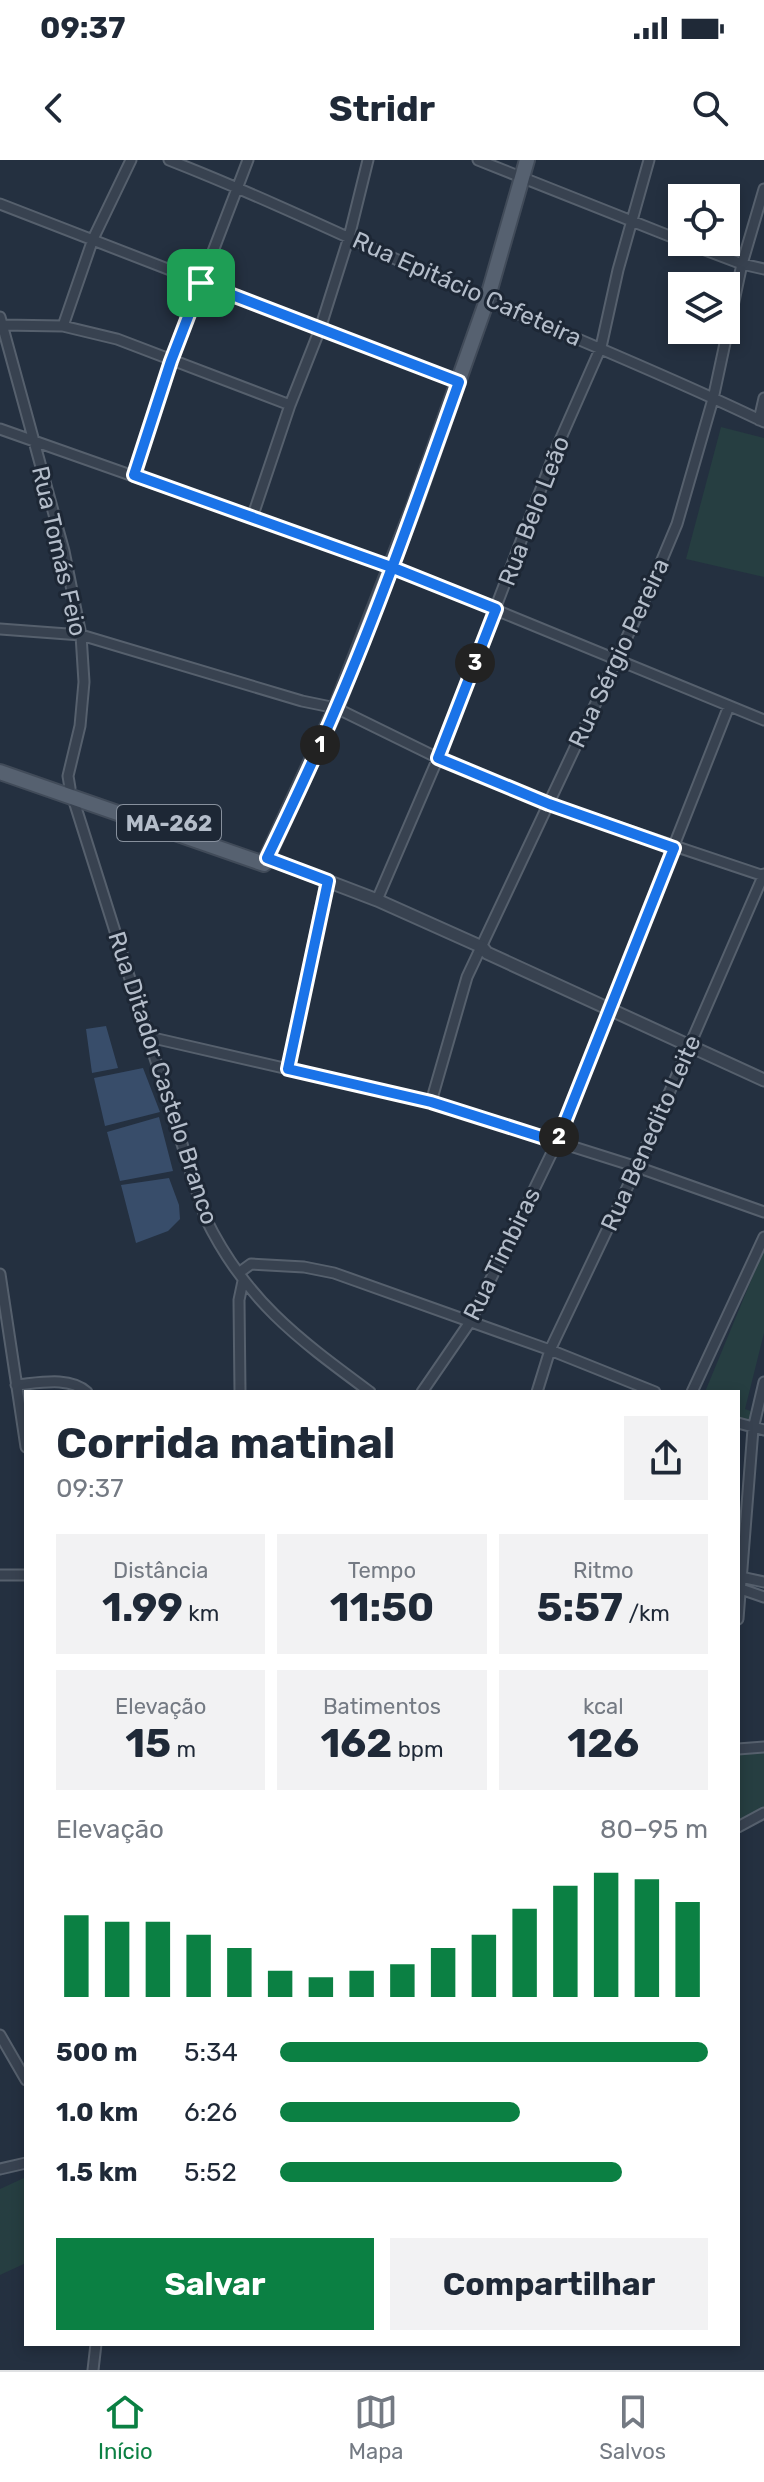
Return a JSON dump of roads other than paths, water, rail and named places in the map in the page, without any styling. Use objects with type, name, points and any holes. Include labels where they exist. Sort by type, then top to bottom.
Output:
[{"type":"main road","points":[[265,861],[336,708],[391,567],[487,300],[527,160]]},
{"type":"main road","name":"MA-262","points":[[0,764],[77,795],[265,861]]},
{"type":"main road","name":"MA-262","points":[[0,772],[77,795]]},
{"type":"street","points":[[63,326],[93,239],[131,160]]},
{"type":"street","name":"Rua Epitácio Cafeteira","points":[[169,160],[238,187],[487,300],[601,347],[761,421]]},
{"type":"street","points":[[134,475],[171,361],[248,160]]},
{"type":"street","points":[[252,518],[290,405],[320,329],[349,237],[368,160]]},
{"type":"street","points":[[478,160],[668,236]]},
{"type":"street","name":"Rua Belo Leão","points":[[375,903],[438,758],[557,447],[601,347],[649,160]]},
{"type":"street","name":"Rua Sérgio Pereira","points":[[431,1102],[467,977],[482,951],[677,524],[713,399],[742,264],[764,189]]},
{"type":"street","points":[[0,204],[459,382]]},
{"type":"street","points":[[721,256],[764,269]]},
{"type":"street","points":[[1,321],[63,326],[117,339],[290,405]]},
{"type":"street","name":"Rua Tomás Feio","points":[[1,321],[64,551],[81,635],[84,682],[80,726],[68,776],[77,795]]},
{"type":"street","points":[[761,421],[764,398]]},
{"type":"street","points":[[0,429],[391,567],[764,720]]},
{"type":"street","points":[[0,629],[81,635],[336,708],[438,758],[549,804],[674,848],[764,875]]},
{"type":"street","name":"Rua Timbiras","points":[[423,1390],[470,1322],[557,1142],[729,706]]},
{"type":"street","name":"Rua Ditador Castelo Branco","points":[[77,795],[205,1217],[224,1254],[257,1299],[296,1336],[367,1390]]},
{"type":"street","name":"MA-262","points":[[265,861],[375,903],[764,1080]]},
{"type":"street","name":"Rua Benedito Leite","points":[[538,1390],[550,1350],[637,1167],[764,875]]},
{"type":"street","points":[[288,1069],[326,884]]},
{"type":"street","points":[[149,1037],[431,1102],[637,1167],[764,1212]]},
{"type":"street","points":[[693,1390],[764,1237]]},
{"type":"street","points":[[240,1390],[239,1300],[242,1276],[251,1264],[304,1267],[334,1273],[550,1350],[650,1390]]},
{"type":"street","points":[[0,1274],[3,1316],[24,1435]]},
{"type":"street","points":[[764,1382],[740,1578],[740,1590],[764,1597]]},
{"type":"street","points":[[16,1385],[67,1383],[84,1390]]},
{"type":"street","points":[[0,1575],[24,1575]]},
{"type":"street","points":[[740,1578],[764,1582]]},
{"type":"street","points":[[740,1749],[764,1747]]},
{"type":"street","points":[[740,1826],[764,1813]]},
{"type":"street","points":[[0,2035],[24,2077]]},
{"type":"street","points":[[0,2169],[24,2163]]},
{"type":"street","points":[[93,2370],[96,2346]]},
{"type":"water","points":[[106,1026],[118,1068],[92,1073],[86,1029]]},
{"type":"water","points":[[143,1068],[160,1112],[105,1126],[94,1078]]},
{"type":"water","points":[[159,1117],[173,1171],[120,1181],[107,1132]]},
{"type":"water","points":[[169,1178],[179,1205],[180,1219],[168,1231],[136,1243],[121,1185]]}]
